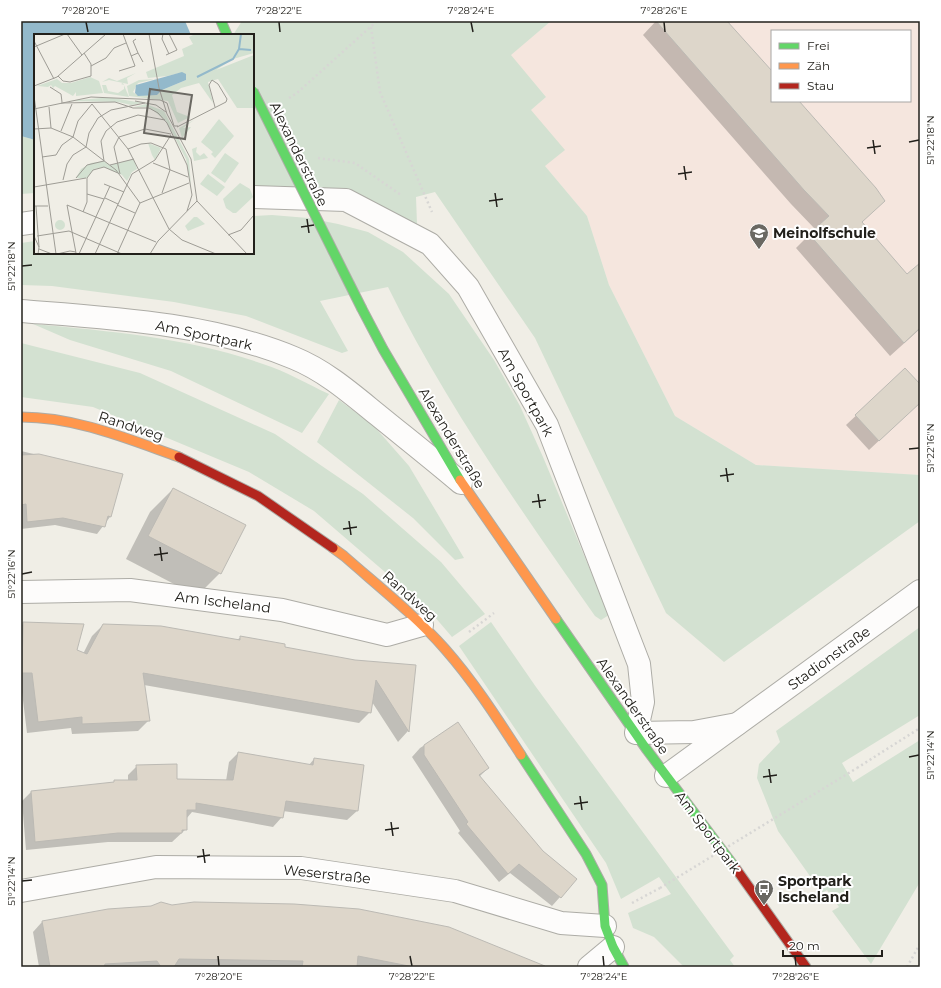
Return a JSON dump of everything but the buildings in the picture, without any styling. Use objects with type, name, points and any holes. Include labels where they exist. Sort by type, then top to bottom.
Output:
[{"type":"main road","points":[[221,21],[227,34]]},
{"type":"main road","name":"Alexanderstraße","points":[[254,93],[383,349],[464,485],[579,654],[666,776]]},
{"type":"main road","name":"Randweg","points":[[21,417],[39,417],[105,430],[187,460],[258,496],[344,556],[422,625],[445,649],[483,696],[586,854],[602,885],[605,926],[613,948],[624,967]]},
{"type":"main road","name":"Am Sportpark","points":[[666,776],[754,892],[806,967]]},
{"type":"street","name":"Am Sportpark","points":[[254,197],[346,200],[430,244],[468,287],[546,425],[639,664],[643,702],[636,733]]},
{"type":"street","points":[[21,224],[34,222]]},
{"type":"street","name":"Am Sportpark","points":[[21,311],[106,318],[186,329],[247,342],[295,358],[340,384],[464,485]]},
{"type":"street","name":"Am Ischeland","points":[[21,592],[130,590],[282,610],[387,635],[422,625]]},
{"type":"street","name":"Stadionstraße","points":[[666,776],[920,591]]},
{"type":"street","name":"Stadionstraße","points":[[636,733],[694,732],[737,724]]},
{"type":"street","name":"Weserstraße","points":[[21,891],[156,867],[301,868],[455,891],[561,923],[605,926]]},
{"type":"street","points":[[589,967],[613,948]]},
{"type":"path","points":[[284,101],[296,93],[377,21]]},
{"type":"path","points":[[371,27],[380,92],[433,216],[430,244]]},
{"type":"path","points":[[466,634],[494,613]]},
{"type":"path","points":[[660,888],[920,728]]},
{"type":"path","points":[[907,967],[920,944]]},
{"type":"shaded area","name":"Meinolfschule","points":[[551,21],[920,21],[920,475],[756,465],[675,416],[609,285],[587,216],[545,166],[531,110],[546,97],[510,55]]},
{"type":"green space","points":[[240,21],[551,21],[511,55],[546,97],[531,110],[565,150],[545,166],[587,216],[609,285],[675,416],[756,465],[920,475],[920,521],[724,662],[666,613],[535,338],[435,192],[416,197],[417,224],[341,190],[254,191],[254,34],[232,34]]},
{"type":"green space","points":[[21,136],[34,140],[34,193],[21,194]]},
{"type":"green space","points":[[272,215],[308,218],[368,232],[403,252],[449,294],[494,360],[520,406],[609,615],[601,620],[595,616],[512,496],[459,414],[434,372],[388,287],[320,301],[348,351],[342,353],[246,316],[174,302],[52,286],[21,285],[21,243],[34,241],[34,254],[254,254],[254,216]]},
{"type":"green space","points":[[33,324],[150,337],[207,348],[272,367],[329,394],[302,433],[171,371],[70,340]]},
{"type":"green space","points":[[21,343],[140,373],[275,434],[363,494],[441,562],[485,614],[452,637],[428,609],[314,511],[249,472],[93,407],[21,397]]},
{"type":"green space","points":[[339,400],[373,425],[409,466],[464,558],[455,560],[413,518],[317,442]]},
{"type":"green space","points":[[491,622],[536,687],[734,956],[730,960],[735,967],[684,967],[654,937],[633,928],[628,913],[671,894],[659,877],[621,899],[606,863],[459,646]]},
{"type":"green space","points":[[920,627],[920,715],[842,763],[853,782],[920,740],[920,882],[871,964],[832,911],[839,907],[827,890],[822,893],[778,831],[757,778],[759,764],[780,742],[776,731]]},
{"type":"water","points":[[21,21],[240,21],[232,34],[34,34],[34,140],[21,136]]},
{"type":"pier","points":[[185,21],[242,21],[234,34],[191,34]]},
{"type":"traffic: fast","points":[[221,21],[227,34]]},
{"type":"traffic: fast","points":[[254,93],[362,309]]},
{"type":"traffic: fast","points":[[362,309],[383,349],[460,480]]},
{"type":"traffic: fast","points":[[556,619],[647,750],[734,866]]},
{"type":"traffic: fast","points":[[521,755],[586,854],[602,885],[605,926],[613,947],[624,967]]},
{"type":"traffic: slow","points":[[21,417],[62,421],[102,430],[179,457]]},
{"type":"traffic: slow","points":[[460,480],[556,619]]},
{"type":"traffic: slow","points":[[333,548],[409,613],[445,649],[475,687],[521,755]]},
{"type":"traffic: jam","points":[[179,457],[258,496],[333,548]]},
{"type":"traffic: jam","points":[[734,866],[806,967]]},
{"type":"place","name":"Meinolfschule","points":[[759,250]]},
{"type":"place","name":"Sportpark Ischeland","points":[[764,906]]}]
